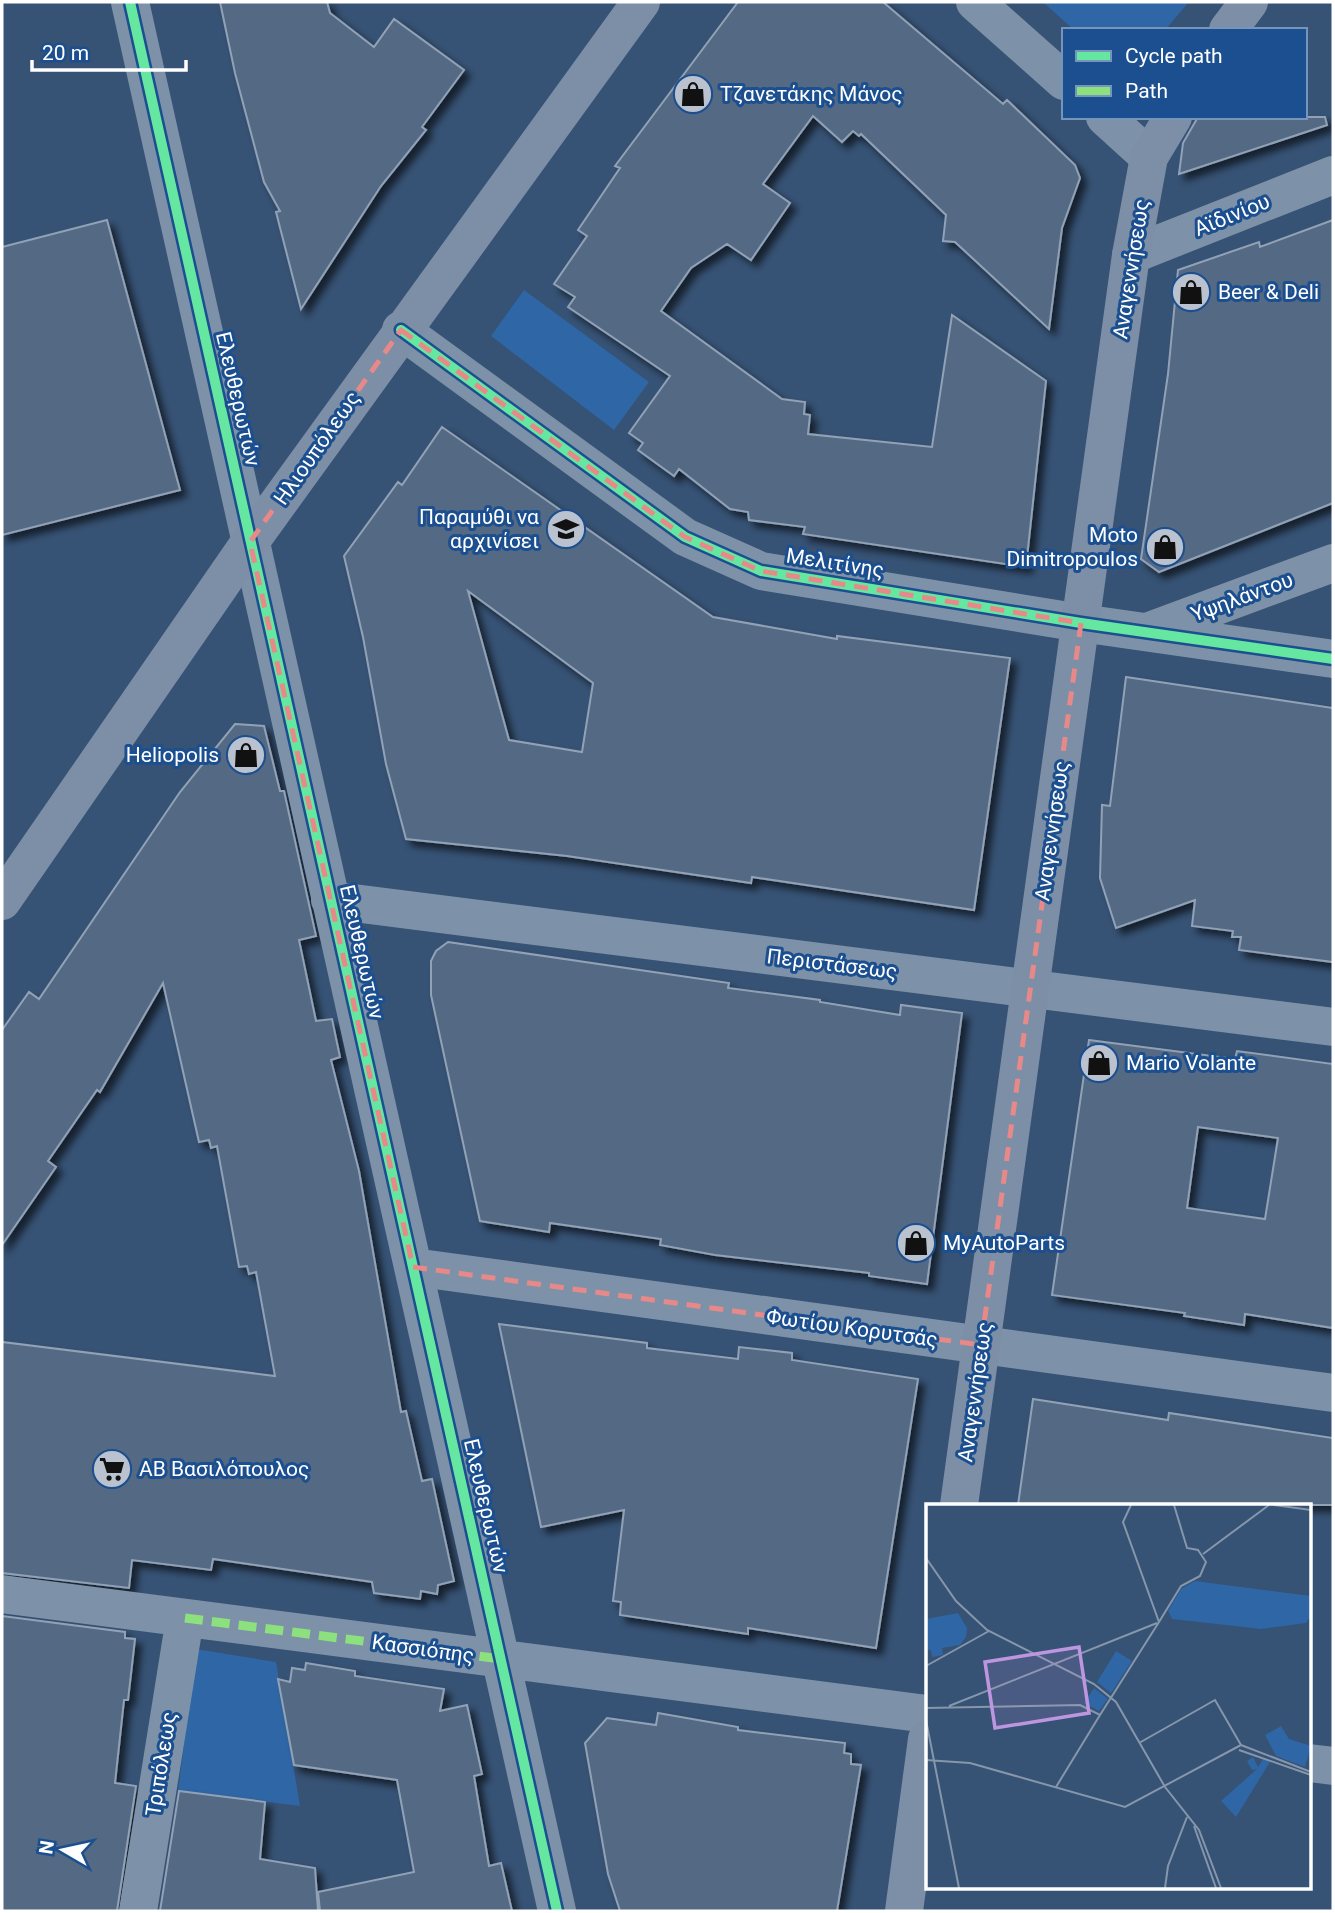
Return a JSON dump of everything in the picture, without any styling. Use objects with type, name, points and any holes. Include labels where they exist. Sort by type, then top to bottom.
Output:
[{"type":"main road","name":"Ηλιουπόλεως","points":[[2,901],[250,542],[641,2]]},
{"type":"main road","points":[[1230,28],[1249,2]]},
{"type":"main road","points":[[1149,157],[1173,119]]},
{"type":"main road","name":"Αναγεννήσεως","points":[[959,1504],[1131,255],[1149,157]]},
{"type":"main road","points":[[904,1911],[926,1746]]},
{"type":"street","name":"Ελευθερωτών","points":[[130,2],[557,1911]]},
{"type":"street","points":[[975,2],[1062,79]]},
{"type":"street","points":[[1107,119],[1149,157]]},
{"type":"street","name":"Αϊδινίου","points":[[1131,255],[1333,175]]},
{"type":"street","name":"Μελιτίνης","points":[[401,330],[685,537],[761,571],[1081,623],[1150,630],[1333,659]]},
{"type":"street","name":"Υψηλάντου","points":[[1150,630],[1333,563]]},
{"type":"street","name":"Περιστάσεως","points":[[330,900],[1333,1027]]},
{"type":"street","name":"Φωτίου Κορυτσάς","points":[[413,1267],[1333,1393]]},
{"type":"street","name":"Κασσιόπης","points":[[2,1594],[926,1714]]},
{"type":"street","name":"Τριπόλεως","points":[[138,1911],[185,1618]]},
{"type":"street","points":[[1310,1763],[1333,1766]]},
{"type":"highlighted area","points":[[401,330],[685,537],[761,571],[1081,623],[981,1345],[413,1267],[250,542]]},
{"type":"shaded area","points":[[1043,2],[1189,2],[1167,28],[1072,28]]},
{"type":"shaded area","points":[[524,290],[649,382],[614,430],[491,336]]},
{"type":"shaded area","points":[[196,1649],[276,1662],[300,1806],[178,1791]]},
{"type":"building","points":[[220,2],[327,2],[330,13],[374,47],[394,19],[464,70],[422,127],[426,130],[381,186],[301,309],[276,212],[280,211],[264,182],[235,73]]},
{"type":"building","points":[[738,2],[883,2],[1003,104],[1007,100],[1075,165],[1080,178],[1062,228],[1049,329],[955,242],[943,241],[946,215],[861,134],[859,136],[853,131],[842,142],[813,116],[763,184],[790,203],[751,260],[727,244],[691,268],[661,311],[782,399],[805,402],[804,414],[810,415],[808,434],[932,447],[952,315],[1046,381],[1026,567],[803,534],[805,527],[749,520],[748,512],[730,509],[679,469],[674,476],[638,450],[643,443],[629,433],[670,376],[568,307],[575,297],[554,284],[587,236],[578,230],[620,168],[615,166]]},
{"type":"building","points":[[1325,117],[1327,125],[1179,174],[1183,143],[1197,119]]},
{"type":"building","points":[[107,220],[180,490],[2,535],[2,247]]},
{"type":"building","points":[[1333,220],[1333,503],[1159,572],[1141,559],[1168,374],[1178,270],[1259,242],[1260,247]]},
{"type":"building","points":[[442,427],[713,617],[837,639],[837,636],[1010,658],[974,910],[752,877],[751,883],[567,856],[406,839],[386,764],[363,637],[344,556],[398,482],[402,485]],"holes":[[[468,591],[593,683],[582,752],[509,740]]]},
{"type":"building","points":[[1126,677],[1333,708],[1333,962],[1239,950],[1241,937],[1232,937],[1233,931],[1192,926],[1195,900],[1116,928],[1100,878],[1102,805],[1110,806]]},
{"type":"building","points":[[235,724],[264,726],[280,791],[284,791],[316,936],[299,940],[316,1021],[332,1019],[340,1057],[331,1060],[359,1171],[401,1412],[406,1411],[422,1481],[432,1479],[454,1581],[438,1585],[437,1594],[421,1591],[420,1599],[374,1593],[372,1582],[213,1559],[211,1570],[132,1560],[129,1588],[2,1573],[2,1342],[275,1376],[256,1272],[249,1274],[247,1266],[239,1267],[217,1146],[211,1148],[209,1140],[199,1142],[163,983],[100,1092],[97,1090],[48,1161],[56,1167],[2,1245],[2,1030],[29,992],[39,999],[180,792]]},
{"type":"building","points":[[448,942],[729,983],[728,988],[820,1000],[900,1015],[901,1005],[962,1013],[927,1284],[869,1276],[869,1273],[715,1255],[660,1245],[661,1239],[550,1223],[549,1232],[480,1221],[431,995],[431,961],[436,951]]},
{"type":"building","points":[[1089,1040],[1235,1059],[1237,1051],[1333,1064],[1333,1328],[1245,1314],[1244,1325],[1184,1316],[1185,1313],[1052,1295]],"holes":[[[1198,1127],[1278,1138],[1265,1219],[1187,1208]]]},
{"type":"building","points":[[499,1324],[647,1343],[647,1348],[738,1359],[739,1347],[792,1353],[792,1360],[918,1379],[876,1648],[748,1628],[748,1634],[620,1615],[621,1602],[613,1601],[624,1510],[541,1527]]},
{"type":"building","points":[[1033,1399],[1168,1420],[1169,1413],[1333,1438],[1333,1505],[1018,1504]]},
{"type":"building","points":[[2,1616],[125,1632],[125,1638],[135,1639],[128,1700],[124,1700],[115,1783],[136,1786],[117,1911],[2,1911]]},
{"type":"building","points":[[306,1663],[355,1671],[355,1676],[444,1689],[440,1711],[467,1705],[482,1774],[474,1776],[489,1866],[501,1863],[512,1911],[320,1911],[318,1892],[414,1872],[397,1780],[294,1765],[278,1679],[290,1682],[292,1668],[305,1670]]},
{"type":"building","points":[[658,1713],[738,1727],[738,1730],[845,1743],[844,1753],[851,1754],[851,1764],[861,1765],[837,1911],[620,1911],[608,1874],[585,1743],[607,1718],[656,1725]]},
{"type":"building","points":[[179,1791],[265,1802],[260,1859],[315,1868],[318,1911],[160,1911]]},
{"type":"marked path","points":[[185,1618],[501,1659]]},
{"type":"cycle path","points":[[130,2],[557,1911]]},
{"type":"cycle path","points":[[401,330],[685,537],[761,571],[1081,623],[1333,659]]},
{"type":"place","name":"Τζανετάκης Μάνος","points":[[693,94]]},
{"type":"place","name":"Beer & Deli","points":[[1191,292]]},
{"type":"place","name":"Παραμύθι να αρχινίσει","points":[[566,529]]},
{"type":"place","name":"Moto Dimitropoulos","points":[[1165,547]]},
{"type":"place","name":"Heliopolis","points":[[246,755]]},
{"type":"place","name":"Mario Volante","points":[[1099,1063]]},
{"type":"place","name":"MyAutoParts","points":[[916,1243]]},
{"type":"place","name":"ΑΒ Βασιλόπουλος","points":[[112,1469]]}]
